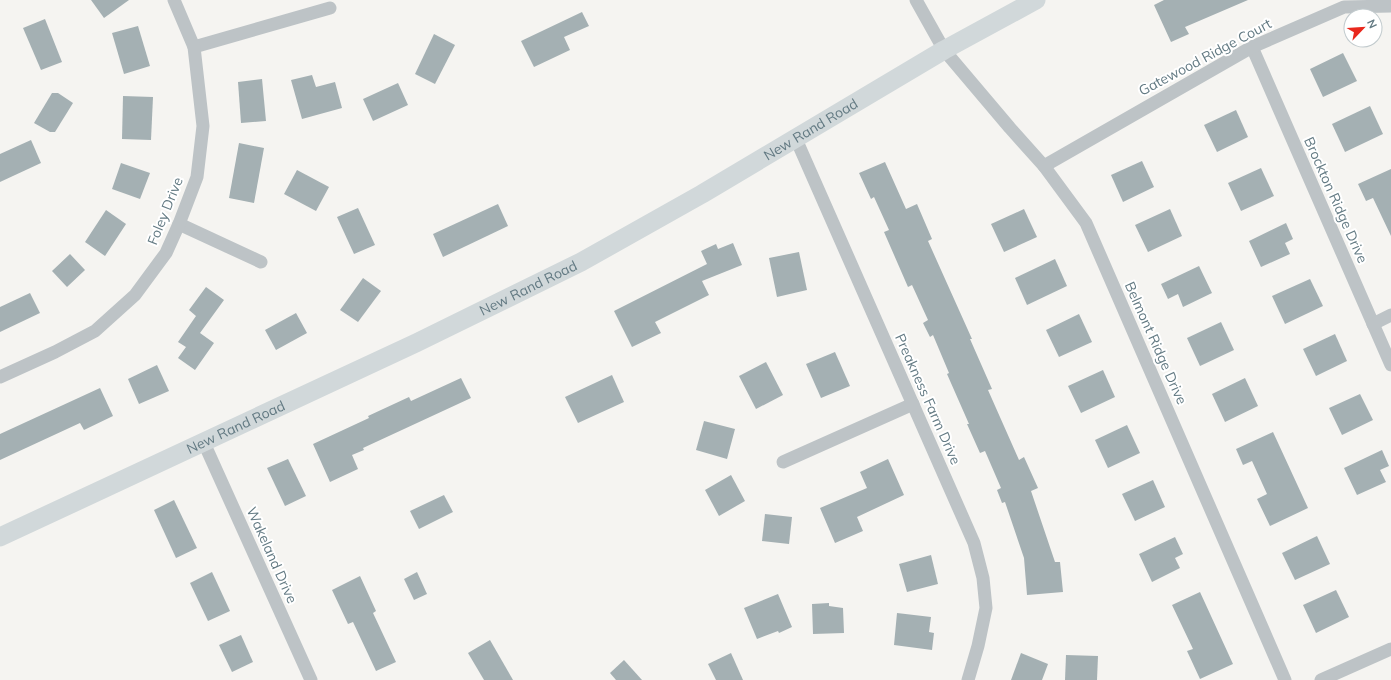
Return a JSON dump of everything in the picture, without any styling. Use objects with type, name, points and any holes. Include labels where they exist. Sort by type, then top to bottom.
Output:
[{"type":"street","name":"Foley Drive","points":[[0,377],[55,352],[95,331],[135,295],[166,253],[180,224],[197,177],[203,126],[194,47],[174,0]]},
{"type":"street","name":"Belmont Ridge Drive","points":[[916,0],[944,50],[1044,166],[1086,223],[1285,680]]},
{"type":"street","name":"New Rand Road","points":[[0,537],[416,343],[581,262],[702,194],[944,50],[1036,0]]},
{"type":"street","name":"Gatewood Ridge Court","points":[[1044,166],[1252,47],[1344,7],[1391,6]]},
{"type":"street","points":[[194,47],[330,8]]},
{"type":"street","name":"Brockton Ridge Drive","points":[[1252,47],[1391,365]]},
{"type":"street","name":"Preakness Farm Drive","points":[[796,139],[974,543],[983,578],[986,608],[978,646],[968,680]]},
{"type":"street","points":[[180,224],[261,262]]},
{"type":"street","points":[[1373,324],[1391,316]]},
{"type":"street","points":[[783,462],[913,404]]},
{"type":"street","name":"Wakeland Drive","points":[[204,442],[311,680]]},
{"type":"street","points":[[1321,680],[1391,649]]},
{"type":"building","points":[[91,0],[129,0],[104,18]]},
{"type":"building","points":[[1164,0],[1248,0],[1185,27],[1189,34],[1171,42],[1154,5]]},
{"type":"building","points":[[582,12],[589,26],[564,37],[570,50],[534,67],[521,41]]},
{"type":"building","points":[[45,19],[62,62],[41,70],[23,28]]},
{"type":"building","points":[[138,26],[150,66],[124,74],[112,33]]},
{"type":"building","points":[[434,34],[455,45],[435,84],[415,74]]},
{"type":"building","points":[[1343,53],[1357,81],[1323,97],[1310,69]]},
{"type":"building","points":[[312,75],[316,87],[335,82],[342,108],[302,119],[291,80]]},
{"type":"building","points":[[262,79],[266,121],[241,123],[238,82]]},
{"type":"building","points":[[398,83],[408,105],[373,121],[363,99]]},
{"type":"building","points":[[52,93],[58,93],[73,103],[55,132],[50,132],[34,123]]},
{"type":"building","points":[[123,96],[153,97],[151,140],[122,139]]},
{"type":"building","points":[[1370,106],[1383,134],[1345,152],[1332,124]]},
{"type":"building","points":[[1236,110],[1248,137],[1217,152],[1204,125]]},
{"type":"building","points":[[31,140],[41,163],[0,182],[0,154]]},
{"type":"building","points":[[239,143],[264,148],[254,203],[229,198]]},
{"type":"building","points":[[1142,161],[1154,187],[1123,202],[1111,175]]},
{"type":"building","points":[[885,162],[906,209],[917,204],[932,239],[928,241],[972,339],[970,339],[992,389],[988,390],[1019,460],[1024,457],[1038,488],[1031,491],[1055,562],[1060,562],[1063,592],[1027,595],[1024,558],[1005,502],[1002,503],[997,490],[1001,488],[985,451],[980,453],[947,374],[949,373],[933,335],[930,337],[923,323],[928,320],[912,285],[908,287],[884,232],[889,230],[874,197],[871,199],[859,173]]},
{"type":"building","points":[[121,163],[150,173],[140,199],[112,189]]},
{"type":"building","points":[[1261,168],[1274,196],[1241,211],[1228,183]]},
{"type":"building","points":[[1391,169],[1391,236],[1373,198],[1366,201],[1358,184]]},
{"type":"building","points":[[297,170],[329,187],[316,211],[284,194]]},
{"type":"building","points":[[498,204],[508,226],[443,257],[433,234]]},
{"type":"building","points":[[358,208],[375,245],[354,254],[337,217]]},
{"type":"building","points":[[1024,209],[1037,237],[1004,252],[991,224]]},
{"type":"building","points":[[1170,209],[1182,236],[1148,252],[1135,225]]},
{"type":"building","points":[[106,210],[126,224],[105,256],[85,242]]},
{"type":"building","points":[[1286,223],[1293,239],[1285,243],[1290,254],[1261,267],[1249,241]]},
{"type":"building","points":[[733,243],[742,265],[702,281],[709,295],[655,322],[661,333],[632,347],[614,311],[707,264],[701,251],[716,244],[718,249]]},
{"type":"building","points":[[799,252],[807,290],[777,297],[769,258]]},
{"type":"building","points":[[70,254],[85,270],[67,287],[52,271]]},
{"type":"building","points":[[1055,259],[1067,286],[1027,305],[1015,278]]},
{"type":"building","points":[[1199,266],[1212,293],[1183,307],[1178,294],[1168,299],[1161,284]]},
{"type":"building","points":[[363,278],[381,291],[358,322],[340,310]]},
{"type":"building","points":[[1310,279],[1323,306],[1285,324],[1272,296]]},
{"type":"building","points":[[206,287],[224,300],[200,333],[214,343],[195,370],[178,358],[186,347],[178,342],[196,316],[189,310]]},
{"type":"building","points":[[30,293],[40,313],[0,332],[0,307]]},
{"type":"building","points":[[296,313],[307,333],[276,350],[265,330]]},
{"type":"building","points":[[1079,314],[1092,342],[1059,357],[1046,330]]},
{"type":"building","points":[[1221,322],[1234,350],[1200,366],[1187,338]]},
{"type":"building","points":[[1335,334],[1347,361],[1316,376],[1303,349]]},
{"type":"building","points":[[835,352],[850,386],[821,398],[806,364]]},
{"type":"building","points":[[766,362],[783,395],[756,409],[739,376]]},
{"type":"building","points":[[157,365],[169,391],[139,404],[128,379]]},
{"type":"building","points":[[1103,370],[1115,397],[1081,413],[1068,386]]},
{"type":"building","points":[[612,375],[624,402],[578,423],[565,397]]},
{"type":"building","points":[[461,378],[471,398],[363,448],[364,450],[352,455],[358,469],[330,482],[313,444],[369,418],[368,416],[409,397],[411,401]]},
{"type":"building","points":[[1245,378],[1258,406],[1225,422],[1212,394]]},
{"type":"building","points":[[100,388],[113,416],[84,430],[80,423],[0,460],[0,434]]},
{"type":"building","points":[[1360,394],[1373,420],[1342,435],[1329,408]]},
{"type":"building","points":[[704,421],[735,429],[727,459],[696,450]]},
{"type":"building","points":[[1127,425],[1140,453],[1108,468],[1095,440]]},
{"type":"building","points":[[1273,432],[1308,508],[1270,526],[1257,499],[1267,494],[1252,461],[1243,465],[1236,449]]},
{"type":"building","points":[[1382,450],[1389,466],[1380,470],[1386,482],[1357,495],[1344,468]]},
{"type":"building","points":[[288,459],[306,496],[285,506],[267,468]]},
{"type":"building","points":[[888,459],[904,495],[857,517],[863,531],[835,543],[820,508],[867,488],[860,472]]},
{"type":"building","points":[[731,475],[745,501],[719,516],[705,490]]},
{"type":"building","points":[[1153,480],[1165,507],[1135,521],[1122,494]]},
{"type":"building","points":[[444,495],[453,512],[419,529],[410,511]]},
{"type":"building","points":[[174,500],[197,548],[176,558],[154,510]]},
{"type":"building","points":[[765,514],[792,517],[789,544],[762,541]]},
{"type":"building","points":[[1317,536],[1330,564],[1295,580],[1282,553]]},
{"type":"building","points":[[1175,537],[1183,554],[1175,558],[1180,568],[1152,582],[1139,554]]},
{"type":"building","points":[[931,555],[938,584],[907,592],[899,564]]},
{"type":"building","points":[[212,572],[230,611],[208,621],[190,583]]},
{"type":"building","points":[[417,572],[427,594],[414,600],[404,579]]},
{"type":"building","points":[[360,576],[376,611],[373,613],[396,662],[376,671],[353,622],[348,624],[332,590]]},
{"type":"building","points":[[1336,590],[1349,617],[1316,633],[1303,605]]},
{"type":"building","points":[[1200,592],[1233,664],[1200,679],[1187,651],[1193,649],[1172,605]]},
{"type":"building","points":[[778,594],[792,627],[779,633],[778,631],[757,639],[744,608]]},
{"type":"building","points":[[829,603],[829,606],[843,608],[844,633],[813,634],[812,604]]},
{"type":"building","points":[[897,613],[931,617],[929,632],[934,633],[932,650],[894,645]]},
{"type":"building","points":[[241,635],[253,662],[232,672],[219,645]]},
{"type":"building","points":[[490,640],[513,680],[484,680],[468,653]]},
{"type":"building","points":[[731,653],[743,680],[716,680],[708,664]]},
{"type":"building","points":[[1021,653],[1048,664],[1042,680],[1011,680]]},
{"type":"building","points":[[1066,655],[1098,656],[1097,680],[1065,680]]},
{"type":"building","points":[[624,660],[642,680],[616,680],[610,673]]}]
